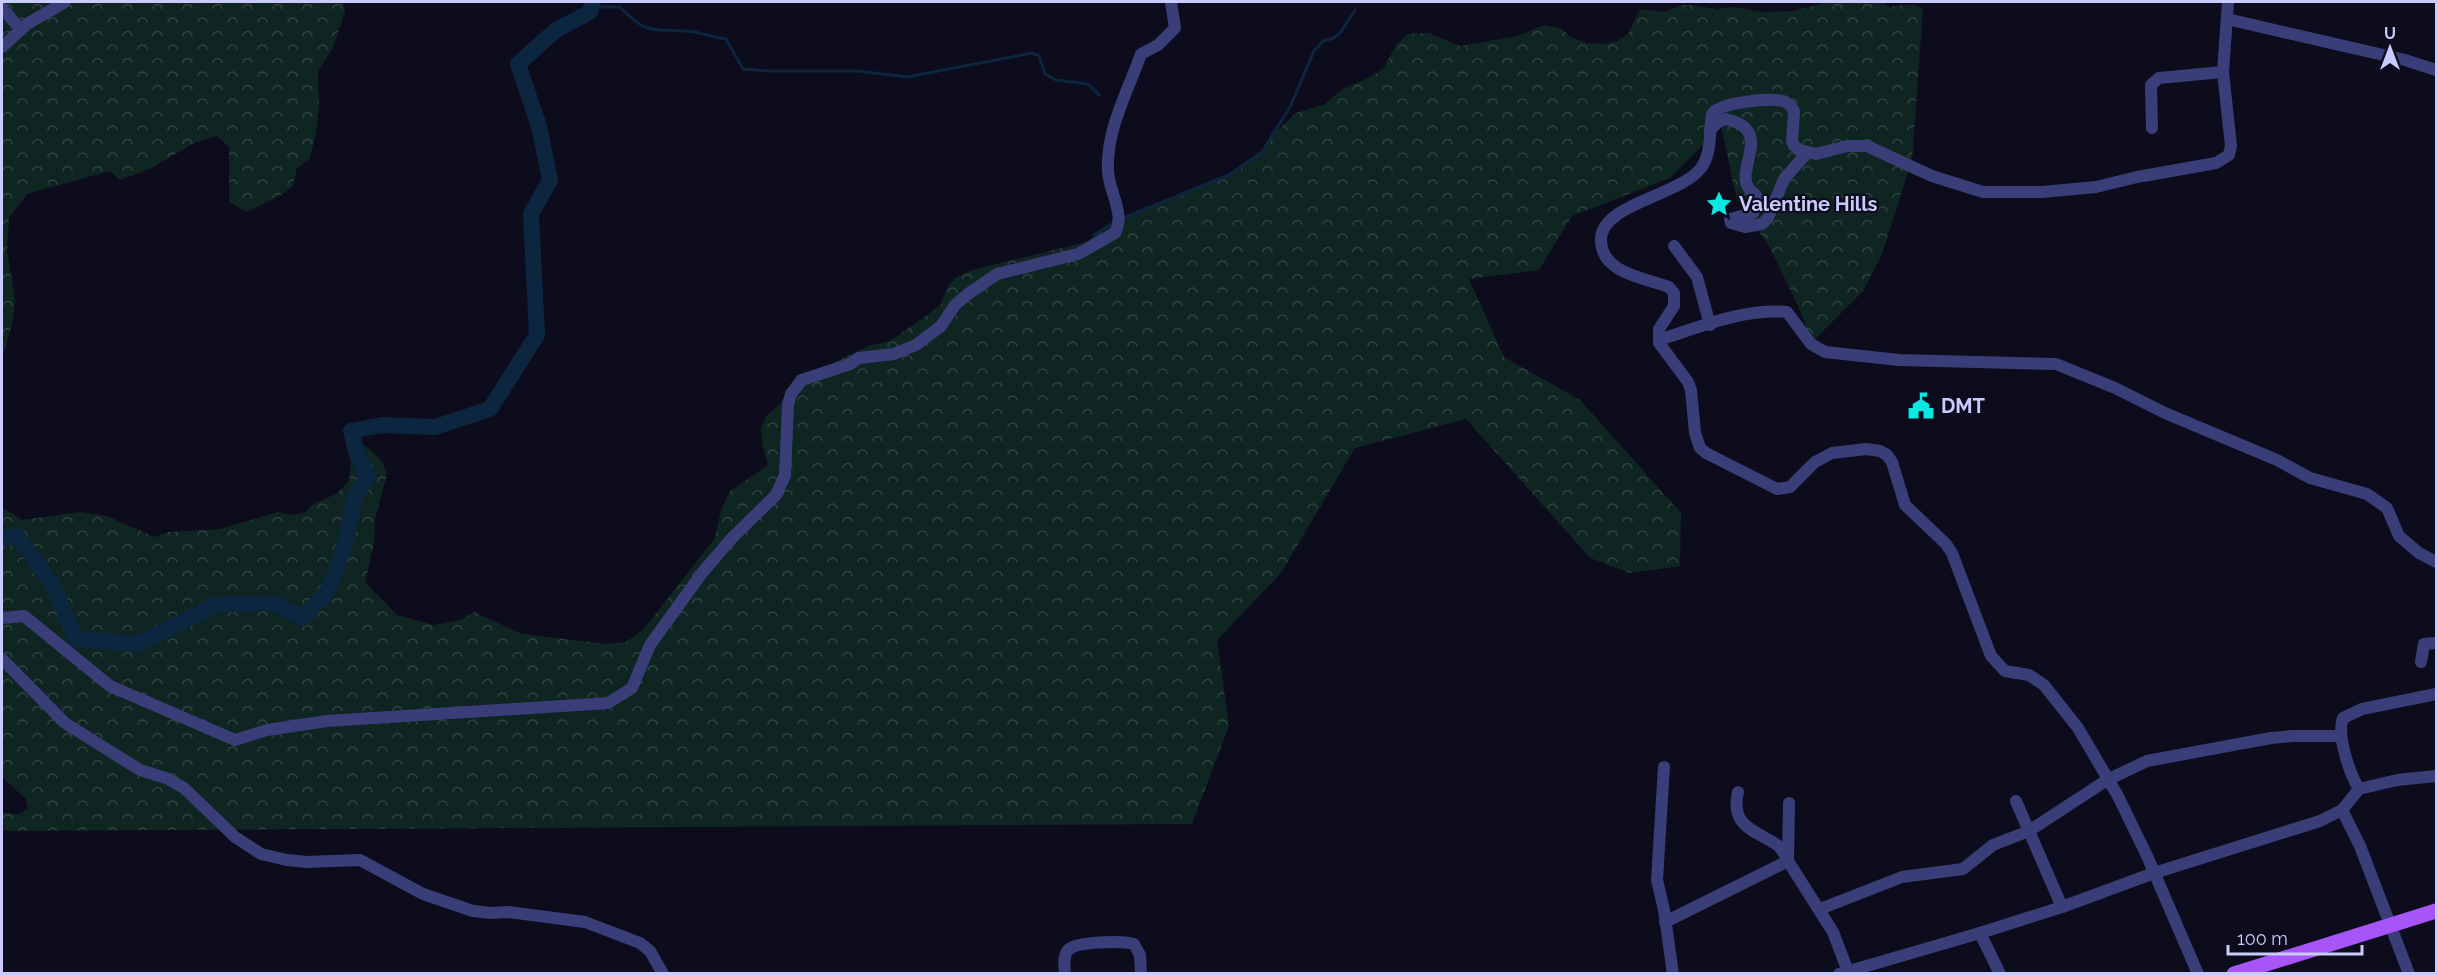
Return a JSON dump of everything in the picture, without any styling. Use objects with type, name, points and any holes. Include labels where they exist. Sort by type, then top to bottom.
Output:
[{"type":"main road","points":[[2234,974],[2436,911]]},
{"type":"street","points":[[2,47],[21,30],[65,2]]},
{"type":"street","points":[[2,618],[24,616],[110,686],[235,740],[267,730],[327,721],[608,703],[632,688],[650,645],[702,573],[732,538],[776,495],[785,475],[788,405],[791,394],[799,383],[850,364],[859,358],[894,354],[916,345],[941,326],[956,305],[968,294],[997,274],[1078,254],[1115,233],[1118,228],[1119,213],[1110,189],[1107,170],[1110,134],[1141,54],[1158,45],[1175,28],[1171,2]]},
{"type":"street","points":[[2198,974],[2122,804],[2078,728],[2044,685],[2029,675],[2005,670],[1991,656],[1952,553],[1905,506],[1895,469],[1887,454],[1866,450],[1832,453],[1815,462],[1790,487],[1777,489],[1700,448],[1695,433],[1691,390],[1688,382],[1663,350],[1659,340],[1662,323],[1674,306],[1674,293],[1669,287],[1618,269],[1604,255],[1601,246],[1601,232],[1609,219],[1616,214],[1693,177],[1700,170],[1706,157],[1712,114],[1720,106],[1781,100],[1792,106],[1794,111],[1792,132],[1794,146],[1807,153],[1847,146],[1867,146],[1932,176],[1983,192],[2042,192],[2096,187],[2155,173],[2216,163],[2226,158],[2231,146],[2223,72],[2228,2]]},
{"type":"street","points":[[2,8],[21,30]]},
{"type":"street","points":[[2227,19],[2405,60],[2436,70]]},
{"type":"street","points":[[2152,128],[2151,85],[2154,81],[2159,78],[2223,72]]},
{"type":"street","points":[[1710,130],[1718,122],[1726,119],[1735,122],[1750,135],[1752,142],[1745,179],[1747,187],[1758,198],[1758,202],[1753,213],[1730,219],[1731,223],[1738,226],[1752,227],[1766,221],[1784,179],[1807,153]]},
{"type":"street","points":[[1674,246],[1696,277],[1710,325]]},
{"type":"street","points":[[1659,340],[1755,311],[1787,312],[1811,344],[1825,352],[1899,360],[2056,364],[2115,388],[2165,414],[2268,456],[2310,478],[2367,494],[2387,508],[2399,536],[2419,554],[2436,562]]},
{"type":"street","points":[[2421,662],[2424,644],[2436,643]]},
{"type":"street","points":[[2,659],[65,723],[140,770],[166,778],[184,788],[236,837],[261,854],[306,862],[360,860],[423,894],[473,911],[508,912],[585,922],[640,943],[650,951],[663,974]]},
{"type":"street","points":[[2359,789],[2354,781],[2341,736],[2340,725],[2345,715],[2436,694]]},
{"type":"street","points":[[1820,909],[1902,877],[1957,871],[1970,864],[1993,845],[2029,831],[2107,780],[2147,761],[2211,748],[2293,736],[2341,736]]},
{"type":"street","points":[[1664,767],[1657,880],[1672,974]]},
{"type":"street","points":[[1738,792],[1735,805],[1739,817],[1751,831],[1779,846],[1833,932],[1845,973],[2062,907],[2154,873],[2320,821],[2342,810],[2359,789],[2397,780],[2436,776]]},
{"type":"street","points":[[2016,801],[2062,907]]},
{"type":"street","points":[[1788,861],[1790,803]]},
{"type":"street","points":[[2342,810],[2350,822],[2409,974]]},
{"type":"street","points":[[1665,922],[1788,861]]},
{"type":"street","points":[[1980,933],[2000,974]]},
{"type":"street","points":[[1065,974],[1064,962],[1067,951],[1073,947],[1114,941],[1134,944],[1140,955],[1141,974]]},
{"type":"green space","points":[[2,2],[343,2],[345,12],[333,47],[318,72],[319,106],[316,134],[309,160],[297,168],[293,186],[281,195],[247,212],[229,202],[229,147],[217,136],[194,143],[150,169],[120,180],[110,171],[27,194],[9,218],[7,250],[15,300],[12,325],[5,350],[2,353]]},
{"type":"green space","points":[[1828,2],[1883,2],[1888,7],[1913,4],[1923,9],[1912,160],[1882,254],[1863,291],[1812,342],[1799,308],[1769,246],[1737,201],[1716,102],[1707,141],[1670,178],[1572,216],[1539,270],[1469,279],[1504,357],[1580,400],[1681,513],[1680,566],[1630,573],[1590,558],[1466,419],[1355,448],[1281,573],[1217,640],[1229,726],[1192,824],[2,831],[2,813],[19,814],[28,809],[26,799],[2,777],[2,507],[22,520],[80,512],[107,516],[154,537],[169,532],[220,529],[278,512],[293,515],[306,512],[313,504],[336,494],[349,481],[351,462],[346,445],[348,442],[366,446],[382,461],[387,474],[375,519],[374,543],[365,582],[397,615],[434,625],[460,620],[474,612],[522,634],[607,644],[626,642],[643,630],[715,538],[721,510],[730,491],[768,465],[761,428],[767,415],[780,404],[796,375],[829,365],[868,346],[890,341],[941,304],[947,288],[955,278],[972,270],[1086,242],[1110,225],[1145,208],[1186,194],[1229,175],[1262,152],[1273,135],[1296,113],[1325,104],[1344,88],[1383,69],[1397,44],[1408,34],[1429,33],[1460,46],[1518,36],[1544,25],[1560,28],[1571,37],[1586,43],[1603,44],[1617,41],[1628,34],[1640,9],[1664,12],[1681,5],[1694,5],[1716,9],[1734,7],[1764,12],[1793,11]]},
{"type":"waterway","points":[[2,538],[18,537],[52,584],[76,639],[138,644],[215,605],[273,603],[303,618],[327,592],[345,545],[355,495],[368,478],[357,454],[351,431],[382,425],[435,427],[490,409],[537,335],[531,214],[550,180],[539,126],[518,64],[556,30],[590,12],[593,2]]},
{"type":"waterway","points":[[592,7],[620,7],[636,22],[649,28],[689,31],[726,39],[743,69],[858,71],[907,77],[1032,53],[1039,56],[1045,74],[1056,80],[1088,84],[1099,95]]},
{"type":"waterway","points":[[1121,219],[1229,175],[1262,152],[1290,107],[1314,51],[1323,41],[1334,38],[1341,32],[1355,10]]},
{"type":"waterway","points":[[1094,235],[1115,222]]},
{"type":"place","name":"Valentine Hills","points":[[1719,204]]},
{"type":"place","name":"DMT","points":[[1921,406]]}]
